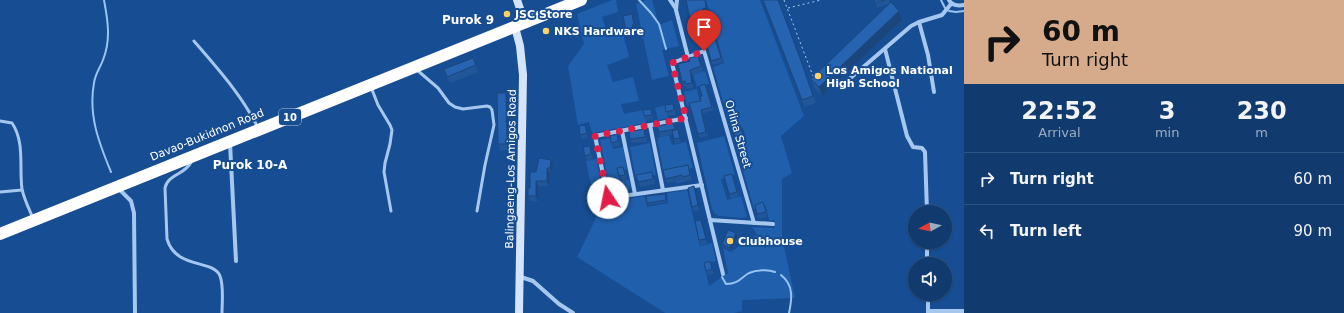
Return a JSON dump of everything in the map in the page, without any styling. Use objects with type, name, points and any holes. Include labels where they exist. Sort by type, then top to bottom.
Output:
[{"type":"highway","name":"Davao-Bukidnon Road","points":[[0,234],[194,154],[371,85],[581,0]]},
{"type":"street","name":"Balingaeng-Los Amigos Road","points":[[517,0],[522,63],[519,313]]},
{"type":"street","points":[[670,0],[676,10],[688,57],[672,63],[723,274]]},
{"type":"street","points":[[676,10],[677,0]]},
{"type":"street","points":[[847,81],[911,26],[942,15],[950,2],[957,6],[964,5]]},
{"type":"street","points":[[919,22],[928,55],[934,92]]},
{"type":"street","points":[[885,49],[907,136],[913,147],[922,148],[925,150],[926,205]]},
{"type":"street","name":"Orlina Street","points":[[688,57],[704,51],[754,223]]},
{"type":"street","points":[[686,118],[595,136],[606,190],[608,198],[702,185]]},
{"type":"street","points":[[650,125],[663,190]]},
{"type":"street","points":[[622,131],[635,194]]},
{"type":"street","points":[[230,140],[236,261]]},
{"type":"street","points":[[115,186],[128,197],[133,206],[135,313]]},
{"type":"street","points":[[710,220],[773,224]]},
{"type":"street","points":[[520,277],[534,281],[559,304],[573,313]]},
{"type":"street","points":[[928,301],[928,312],[964,311]]},
{"type":"lane","points":[[194,41],[236,90],[252,115],[258,129]]},
{"type":"lane","points":[[414,67],[438,88],[449,103],[455,107],[463,109],[487,106],[492,110],[494,125],[484,165],[477,211]]},
{"type":"lane","points":[[371,85],[378,105],[392,130],[384,172],[391,211]]},
{"type":"lane","points":[[0,121],[12,123],[16,128],[20,148],[22,190],[34,220]]},
{"type":"lane","points":[[194,154],[188,168],[171,178],[166,184],[167,239],[170,247],[181,258],[189,262],[217,270],[220,274],[222,281],[222,313]]},
{"type":"lane","points":[[0,192],[22,190]]},
{"type":"path","points":[[784,0],[813,77]]},
{"type":"path","points":[[787,8],[821,0]]},
{"type":"shaded area","points":[[612,0],[616,0],[618,12],[602,17],[608,34],[622,30],[629,57],[607,65],[613,82],[633,77],[639,101],[621,104],[624,114],[643,110],[646,123],[592,133],[589,122],[578,125],[568,66],[584,44],[577,14]]},
{"type":"shaded area","points":[[646,0],[652,0],[659,25],[672,20],[679,46],[662,50],[669,76],[652,80],[636,4]]},
{"type":"shaded area","points":[[706,0],[760,0],[804,116],[781,136],[792,173],[782,179],[782,237],[795,298],[742,300],[742,311],[734,313],[665,313],[577,257],[597,216],[586,161],[596,159],[605,202],[645,196],[647,207],[668,203],[667,193],[687,190],[700,246],[712,243],[716,261],[704,264],[709,286],[728,273],[723,248],[731,252],[756,235],[766,248],[752,227],[774,228],[775,221],[769,220],[765,205],[754,209],[736,146],[747,142],[743,128],[732,132],[713,67],[724,63]]},
{"type":"shaded area","points":[[705,71],[709,84],[697,87],[693,75]]},
{"type":"shaded area","points":[[697,89],[700,102],[687,106],[684,92]]},
{"type":"shaded area","points":[[665,105],[668,118],[658,120],[655,108]]},
{"type":"shaded area","points":[[669,135],[672,145],[686,142],[693,168],[681,171],[684,182],[676,183],[674,172],[664,175],[657,138]]},
{"type":"shaded area","points":[[724,136],[735,175],[721,179],[727,200],[741,196],[747,217],[744,218],[719,216],[715,214],[712,209],[697,143]]},
{"type":"shaded area","points":[[610,138],[613,149],[623,147],[627,169],[617,171],[620,181],[629,180],[631,189],[611,194],[600,140]]},
{"type":"shaded area","points":[[650,143],[656,175],[636,179],[630,147]]},
{"type":"building","points":[[686,0],[705,0],[706,8],[703,9],[705,22],[691,24]]},
{"type":"building","points":[[763,0],[778,0],[813,96],[802,100]]},
{"type":"building","points":[[874,0],[885,0],[875,3]]},
{"type":"building","points":[[891,2],[899,11],[819,87],[811,79]]},
{"type":"building","points":[[632,14],[634,25],[632,25],[633,29],[626,30],[623,16]]},
{"type":"building","points":[[715,38],[721,58],[711,61],[706,41]]},
{"type":"building","points":[[698,56],[701,66],[690,70],[692,83],[686,84],[685,81],[682,82],[678,64],[690,61],[689,58]]},
{"type":"building","points":[[473,58],[476,65],[447,77],[444,69]]},
{"type":"building","points":[[705,84],[712,107],[701,110],[706,132],[698,134],[689,103],[701,101],[700,97],[702,96],[699,86]]},
{"type":"building","points":[[497,93],[506,93],[507,144],[498,144]]},
{"type":"building","points":[[673,104],[674,110],[666,112],[665,105]]},
{"type":"building","points":[[651,109],[652,115],[644,116],[643,110]]},
{"type":"building","points":[[673,123],[675,129],[659,132],[657,126]]},
{"type":"building","points":[[585,125],[587,133],[580,135],[579,126]]},
{"type":"building","points":[[740,125],[743,135],[735,137],[732,128]]},
{"type":"building","points":[[644,129],[645,137],[630,139],[629,132]]},
{"type":"building","points":[[678,129],[680,138],[674,139],[672,131]]},
{"type":"building","points":[[617,134],[618,141],[611,143],[610,136]]},
{"type":"building","points":[[590,146],[591,154],[585,156],[583,147]]},
{"type":"building","points":[[539,158],[551,160],[550,168],[547,168],[547,181],[536,181],[536,196],[528,196],[528,188],[530,188],[530,172],[536,172]]},
{"type":"building","points":[[688,165],[690,175],[683,177],[682,175],[665,179],[663,170]]},
{"type":"building","points":[[623,167],[625,175],[619,176],[617,168]]},
{"type":"building","points":[[652,172],[653,179],[638,182],[636,175]]},
{"type":"building","points":[[732,174],[737,192],[729,194],[724,176]]},
{"type":"building","points":[[694,186],[698,205],[692,207],[688,188]]},
{"type":"building","points":[[665,194],[666,200],[647,203],[646,196]]},
{"type":"building","points":[[763,202],[766,212],[757,214],[755,205]]},
{"type":"building","points":[[701,220],[706,239],[699,240],[695,221]]},
{"type":"building","name":"Clubhouse","points":[[728,230],[736,233],[730,248],[722,244]]},
{"type":"building","points":[[710,261],[712,269],[706,271],[704,263]]},
{"type":"waterway","points":[[104,0],[108,23],[108,38],[106,53],[96,74],[92,106],[99,140],[111,172]]},
{"type":"waterway","points":[[639,0],[659,24],[666,49]]},
{"type":"waterway","points":[[941,0],[945,8]]},
{"type":"waterway","points":[[949,11],[964,11]]},
{"type":"waterway","points":[[722,277],[726,284],[730,284],[737,282],[752,272],[766,270],[775,272]]},
{"type":"waterway","points":[[781,275],[788,283],[791,292],[789,313]]},
{"type":"place","name":"JSC Store","points":[[507,14]]},
{"type":"place","name":"NKS Hardware","points":[[546,31]]},
{"type":"place","name":"Los Amigos National High School","points":[[818,76]]},
{"type":"place","name":"Clubhouse","points":[[730,241]]},
{"type":"district","name":"Purok 9","points":[[468,20]]},
{"type":"district","name":"Purok 10-A","points":[[250,165]]},
{"type":"route","points":[[608,198],[595,136],[686,118],[672,63],[704,51]]}]
